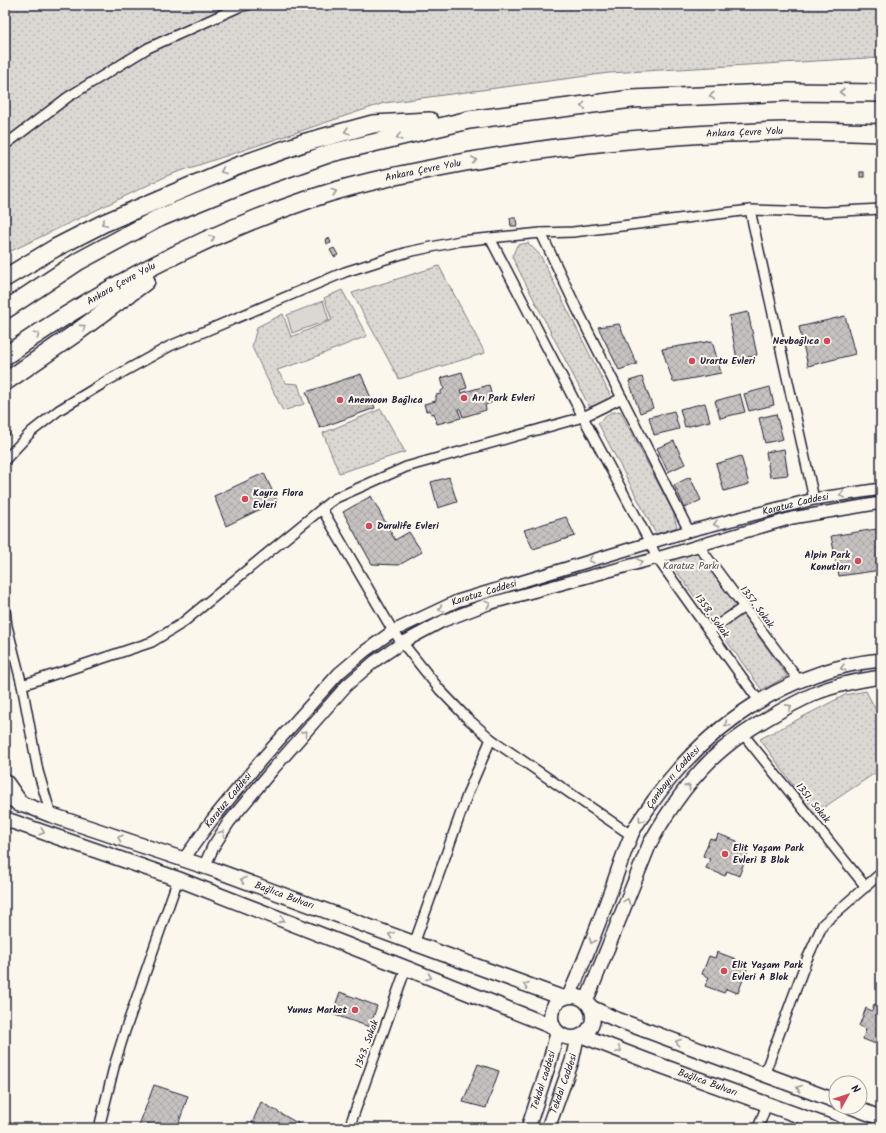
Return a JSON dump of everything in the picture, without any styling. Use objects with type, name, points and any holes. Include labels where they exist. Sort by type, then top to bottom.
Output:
[{"type":"highway","points":[[5,278],[55,248],[104,223],[234,167],[296,145],[372,124],[468,120],[632,99],[789,92],[881,93]]},
{"type":"highway","points":[[5,310],[79,261],[157,219],[191,205],[248,182],[331,153],[468,120]]},
{"type":"highway","name":"Ankara Çevre Yolu","points":[[5,356],[99,296],[192,246],[254,220],[361,184],[431,168],[508,154],[581,144],[654,137],[788,131],[881,133]]},
{"type":"highway","points":[[5,382],[76,333],[192,246]]},
{"type":"highway","points":[[5,783],[12,800]]},
{"type":"main road","name":"Çambayırı Caddesi","points":[[566,997],[587,955],[631,835],[660,791],[693,752],[725,724],[759,701],[823,673],[881,660]]},
{"type":"main road","name":"Çambayırı Caddesi","points":[[588,1004],[650,842],[674,803],[702,770],[722,750],[743,734],[817,692],[858,681],[881,677]]},
{"type":"main road","name":"Bağlıca Bulvarı","points":[[12,800],[51,815],[223,873],[414,944],[566,997]]},
{"type":"main road","points":[[5,819],[178,879],[406,968],[555,1030],[563,1037],[570,1039],[580,1037],[592,1026],[593,1019],[588,1004]]},
{"type":"main road","points":[[555,1030],[551,1014],[553,1007],[557,1002],[566,997],[581,998],[588,1004],[613,1018],[828,1098]]},
{"type":"main road","name":"Tekdal caddesi","points":[[528,1128],[549,1064],[555,1030]]},
{"type":"main road","name":"Bağlıca Bulvarı","points":[[580,1037],[833,1128]]},
{"type":"main road","name":"Tekdal Caddesi","points":[[548,1128],[580,1037]]},
{"type":"main road","points":[[868,1113],[881,1118]]},
{"type":"street","points":[[5,145],[68,97],[148,48],[239,7],[248,5]]},
{"type":"street","points":[[5,460],[31,432],[59,410],[170,346],[345,272],[408,252],[460,241],[541,233],[573,232],[750,210],[824,212],[881,209]]},
{"type":"street","points":[[750,210],[814,499]]},
{"type":"street","points":[[541,233],[577,309],[689,531]]},
{"type":"street","name":"1358. Sokak","points":[[490,238],[657,558],[759,701]]},
{"type":"street","points":[[22,685],[152,642],[166,634],[181,624],[336,498],[406,467],[583,417],[622,398]]},
{"type":"street","name":"Karatuz Caddesi","points":[[183,860],[212,820],[257,765],[339,673],[365,651],[393,631],[457,601],[689,531],[814,499],[881,489]]},
{"type":"street","name":"Karatuz Caddesi","points":[[204,867],[213,847],[229,822],[347,685],[375,661],[402,643],[443,621],[467,611],[657,558],[792,518],[881,503]]},
{"type":"street","points":[[322,509],[393,631],[440,690],[467,718],[492,739],[631,835]]},
{"type":"street","name":"1357. Sokak","points":[[698,545],[800,682]]},
{"type":"street","points":[[709,631],[744,607]]},
{"type":"street","points":[[5,610],[7,626],[22,685],[38,771],[51,815]]},
{"type":"street","name":"1351. Sokak","points":[[743,734],[866,887]]},
{"type":"street","points":[[414,944],[469,790],[492,739]]},
{"type":"street","points":[[764,1075],[807,959],[823,924],[881,873]]},
{"type":"street","points":[[99,1128],[115,1063],[125,1031],[178,879]]},
{"type":"street","name":"1343. Sokak","points":[[349,1128],[406,968]]},
{"type":"street","points":[[758,1128],[767,1104]]},
{"type":"green space","points":[[5,5],[881,5],[881,59],[868,58],[609,73],[384,103],[169,175],[5,254]]},
{"type":"green space","points":[[528,243],[540,255],[612,399],[600,406],[589,406],[512,257],[517,245]]},
{"type":"green space","points":[[439,266],[485,353],[399,379],[352,293]]},
{"type":"green space","points":[[342,290],[367,336],[305,361],[277,370],[286,383],[298,384],[304,404],[283,411],[252,347],[257,327],[283,314],[291,337],[332,320],[324,298]]},
{"type":"green space","points":[[323,301],[329,320],[292,333],[287,315]]},
{"type":"green space","points":[[381,409],[405,452],[339,473],[323,433]]},
{"type":"green space","points":[[620,411],[673,512],[677,527],[656,534],[598,423],[610,413]]},
{"type":"green space","name":"Karatuz Parkı","points":[[693,550],[700,555],[787,676],[762,690],[672,565],[671,557]]},
{"type":"green space","points":[[866,691],[881,720],[881,769],[814,814],[760,739],[845,695]]},
{"type":"building","points":[[860,172],[864,172],[864,177],[860,177]]},
{"type":"building","points":[[510,218],[516,218],[517,226],[511,226]]},
{"type":"building","points":[[329,238],[331,243],[327,244],[326,239]]},
{"type":"building","points":[[334,248],[338,255],[334,257],[330,250]]},
{"type":"building","points":[[748,312],[757,355],[748,357],[749,362],[738,365],[729,316]]},
{"type":"building","name":"Nevbağlıca","points":[[845,316],[855,354],[808,366],[799,327]]},
{"type":"building","points":[[619,324],[637,364],[619,370],[598,327]]},
{"type":"building","name":"Urartu Evleri","points":[[712,341],[721,373],[673,382],[662,349]]},
{"type":"building","name":"Arı Park Evleri","points":[[462,372],[467,388],[460,390],[461,393],[489,385],[493,402],[485,405],[486,410],[463,417],[460,408],[458,409],[461,418],[437,424],[434,413],[431,414],[430,410],[426,411],[424,404],[436,401],[436,395],[441,394],[441,391],[444,389],[441,378]]},
{"type":"building","name":"Anemoon Bağlıca","points":[[361,374],[375,408],[320,428],[306,392]]},
{"type":"building","points":[[642,377],[653,408],[640,413],[629,381]]},
{"type":"building","points":[[770,387],[774,405],[749,411],[744,394]]},
{"type":"building","points":[[740,394],[745,412],[720,418],[715,401]]},
{"type":"building","points":[[705,403],[710,421],[685,427],[680,409]]},
{"type":"building","points":[[674,411],[679,429],[654,435],[649,417]]},
{"type":"building","points":[[776,414],[783,439],[765,443],[759,418]]},
{"type":"building","points":[[6,428],[10,434],[7,436],[5,433]]},
{"type":"building","points":[[674,441],[685,464],[668,472],[657,448]]},
{"type":"building","points":[[784,449],[788,475],[770,477],[766,452]]},
{"type":"building","points":[[741,456],[749,484],[724,491],[716,464]]},
{"type":"building","name":"Kayra Flora Evleri","points":[[264,473],[277,501],[226,526],[214,496]]},
{"type":"building","points":[[449,477],[457,502],[438,508],[431,482]]},
{"type":"building","points":[[690,477],[701,500],[685,508],[674,485]]},
{"type":"building","name":"Durulife Evleri","points":[[371,496],[395,540],[409,532],[422,552],[399,565],[372,564],[343,512]]},
{"type":"building","points":[[566,517],[575,536],[533,549],[524,530]]},
{"type":"building","name":"Alpin Park Konutları","points":[[877,529],[881,552],[881,570],[839,576],[831,536]]},
{"type":"building","name":"Elit Yaşam Park Evleri B Blok","points":[[718,834],[737,841],[736,847],[748,852],[739,876],[727,871],[725,876],[706,868],[710,859],[703,856],[710,838],[716,840]]},
{"type":"building","name":"Elit Yaşam Park Evleri A Blok","points":[[717,952],[736,959],[735,964],[747,969],[738,993],[726,989],[724,993],[705,986],[709,977],[702,974],[709,956],[715,958]]},
{"type":"building","name":"Yunus Market","points":[[340,992],[377,1006],[370,1027],[332,1014]]},
{"type":"building","points":[[874,1004],[881,1007],[881,1046],[863,1039],[866,1029],[859,1026],[866,1008],[872,1011]]},
{"type":"building","points":[[478,1064],[499,1071],[486,1108],[463,1102]]},
{"type":"building","points":[[154,1085],[188,1096],[177,1128],[138,1128]]},
{"type":"building","points":[[261,1102],[299,1124],[298,1128],[250,1128]]},
{"type":"place","name":"Nevbağlıca","points":[[827,341]]},
{"type":"place","name":"Urartu Evleri","points":[[692,361]]},
{"type":"place","name":"Arı Park Evleri","points":[[464,398]]},
{"type":"place","name":"Anemoon Bağlıca","points":[[340,400]]},
{"type":"place","name":"Kayra Flora Evleri","points":[[245,499]]},
{"type":"place","name":"Durulife Evleri","points":[[369,526]]},
{"type":"place","name":"Alpin Park Konutları","points":[[858,561]]},
{"type":"place","name":"Elit Yaşam Park Evleri B Blok","points":[[725,854]]},
{"type":"place","name":"Elit Yaşam Park Evleri A Blok","points":[[724,971]]},
{"type":"place","name":"Yunus Market","points":[[355,1010]]}]
